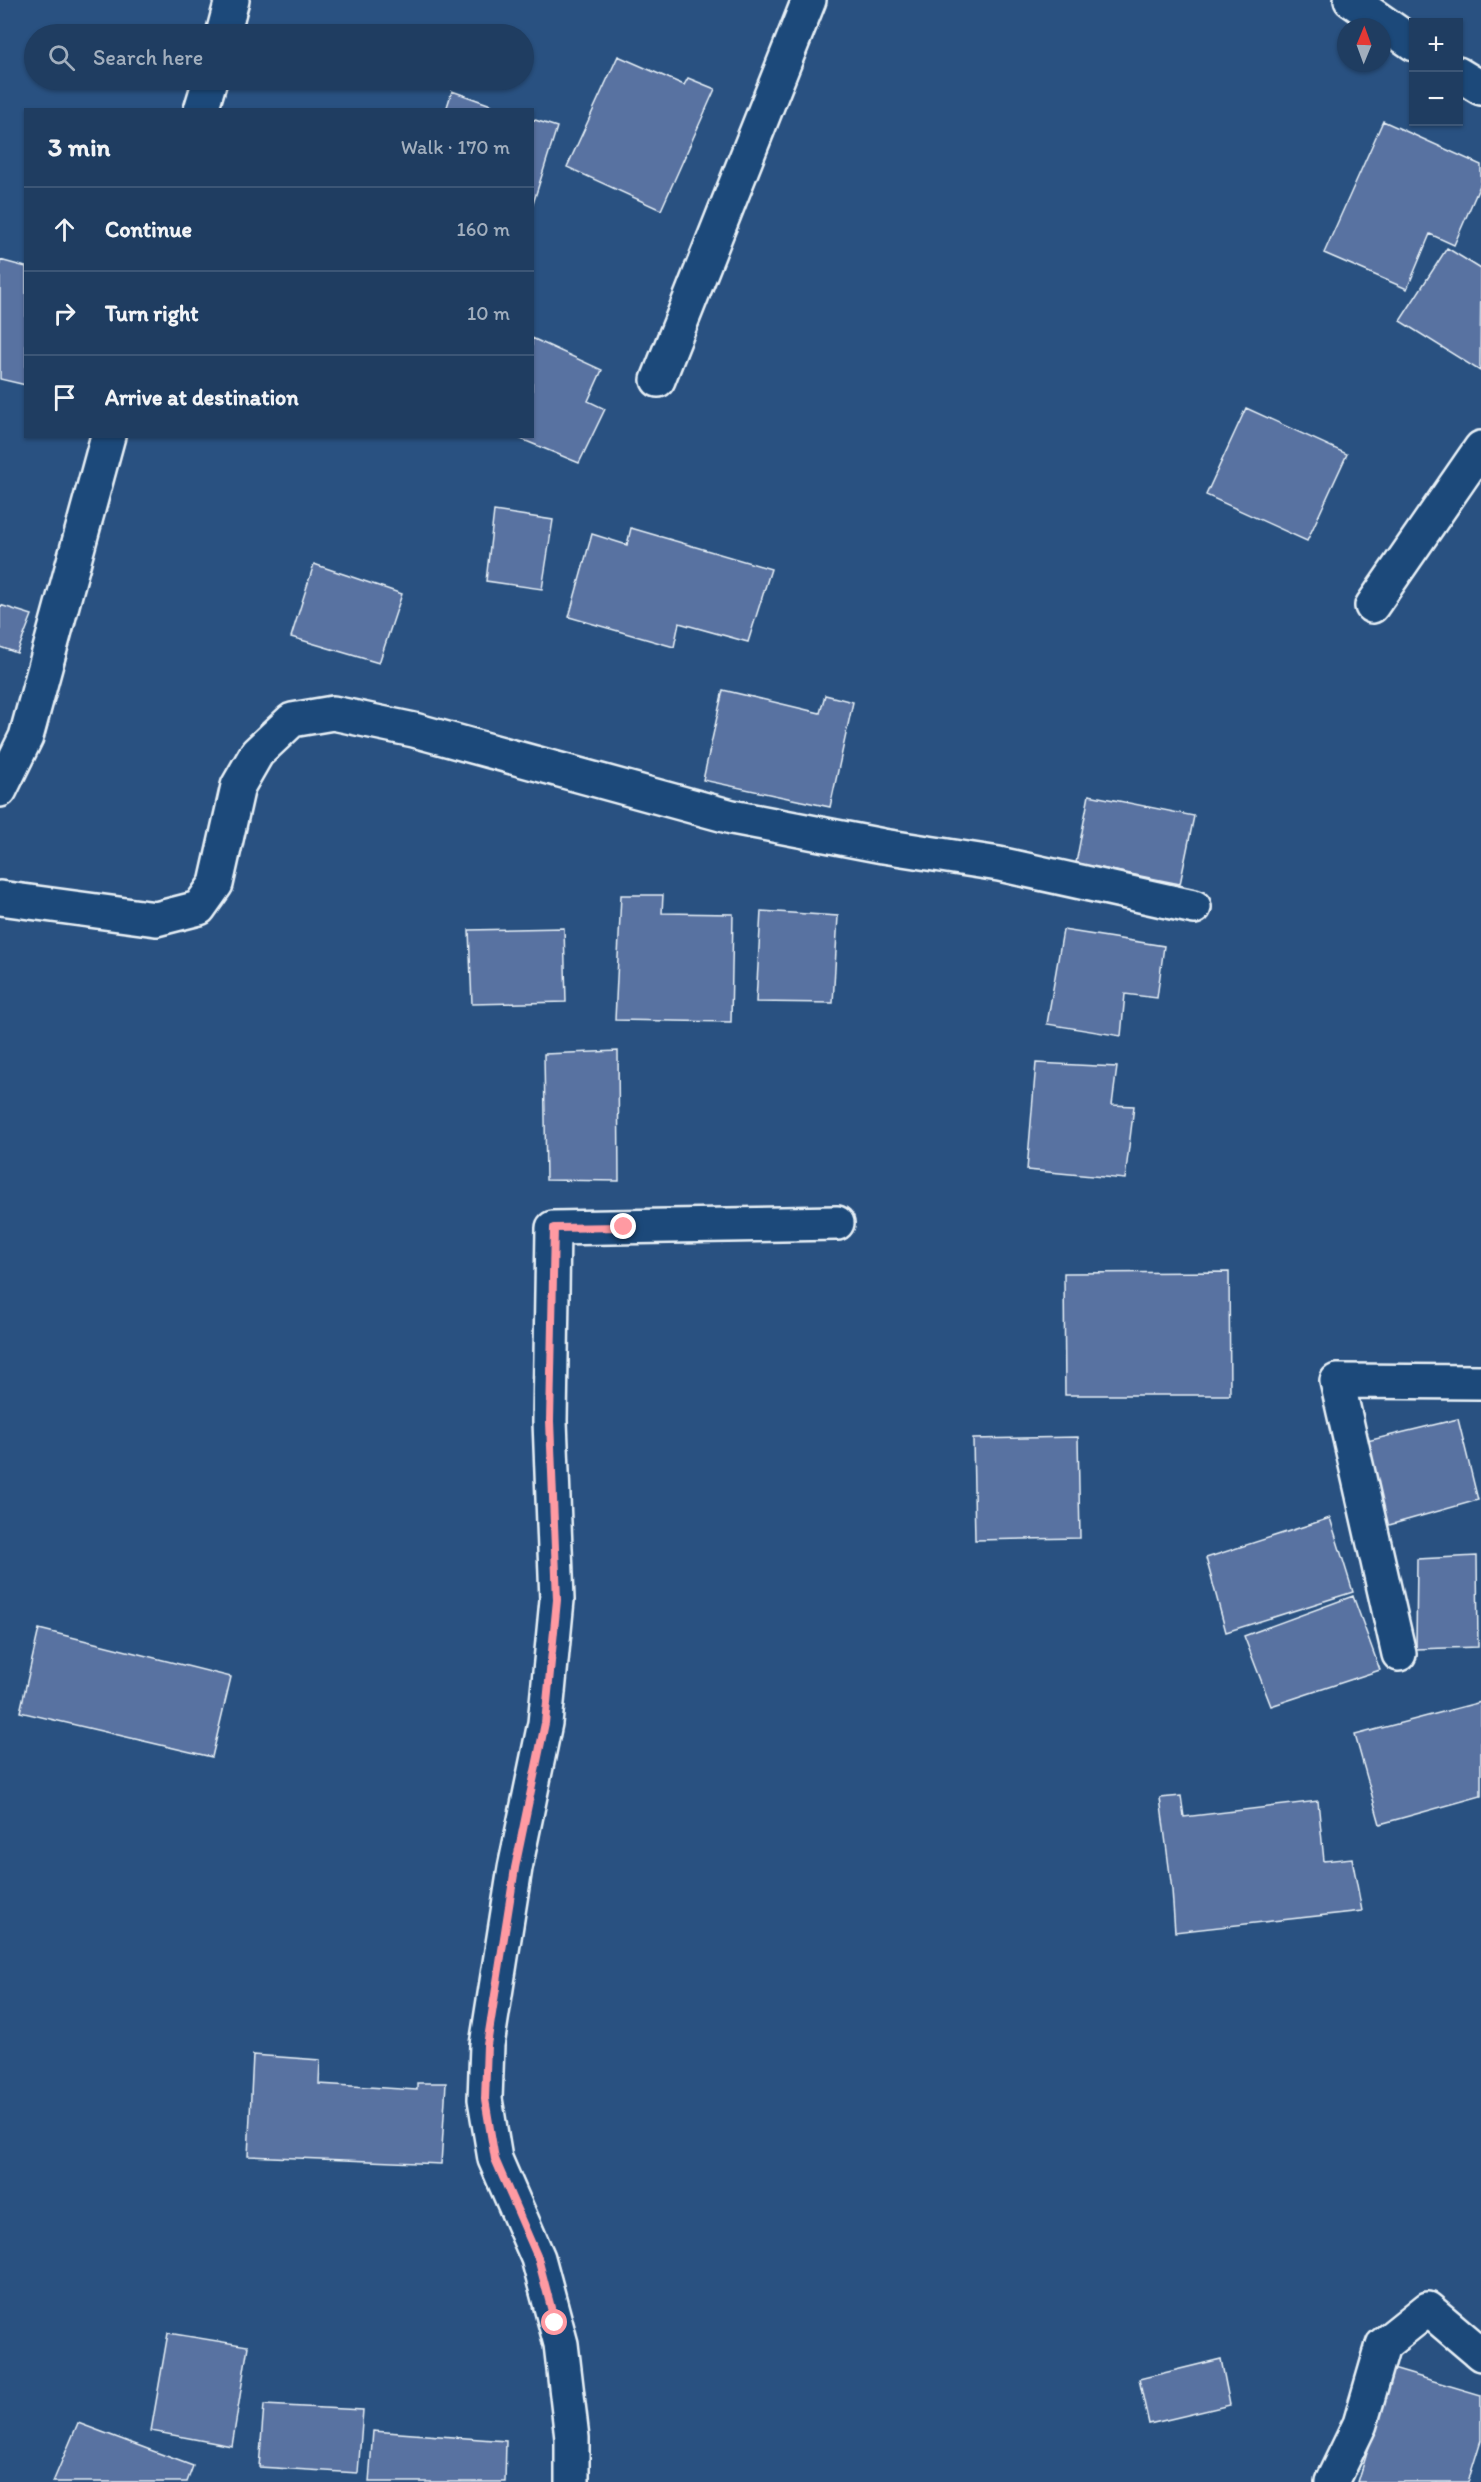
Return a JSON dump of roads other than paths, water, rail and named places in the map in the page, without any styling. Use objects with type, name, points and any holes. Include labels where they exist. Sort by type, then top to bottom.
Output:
[{"type":"street","points":[[226,24],[232,0]]},
{"type":"street","points":[[658,380],[809,0]]},
{"type":"street","points":[[1351,0],[1409,41]]},
{"type":"street","points":[[1463,77],[1481,88]]},
{"type":"street","points":[[202,108],[207,90]]},
{"type":"street","points":[[0,790],[27,737],[107,438]]},
{"type":"street","points":[[1372,606],[1481,448]]},
{"type":"street","points":[[0,898],[156,919],[199,908],[216,884],[238,786],[257,753],[292,720],[333,713],[414,730],[732,817],[883,846],[999,864],[1194,907]]},
{"type":"street","points":[[572,2482],[572,2439],[561,2344],[538,2258],[495,2159],[485,2099],[487,2045],[515,1868],[545,1723],[557,1600],[550,1421],[554,1228],[837,1223]]},
{"type":"street","points":[[1399,1654],[1337,1381],[1481,1382]]},
{"type":"street","points":[[1332,2482],[1359,2424],[1383,2345],[1428,2309],[1481,2354]]}]
